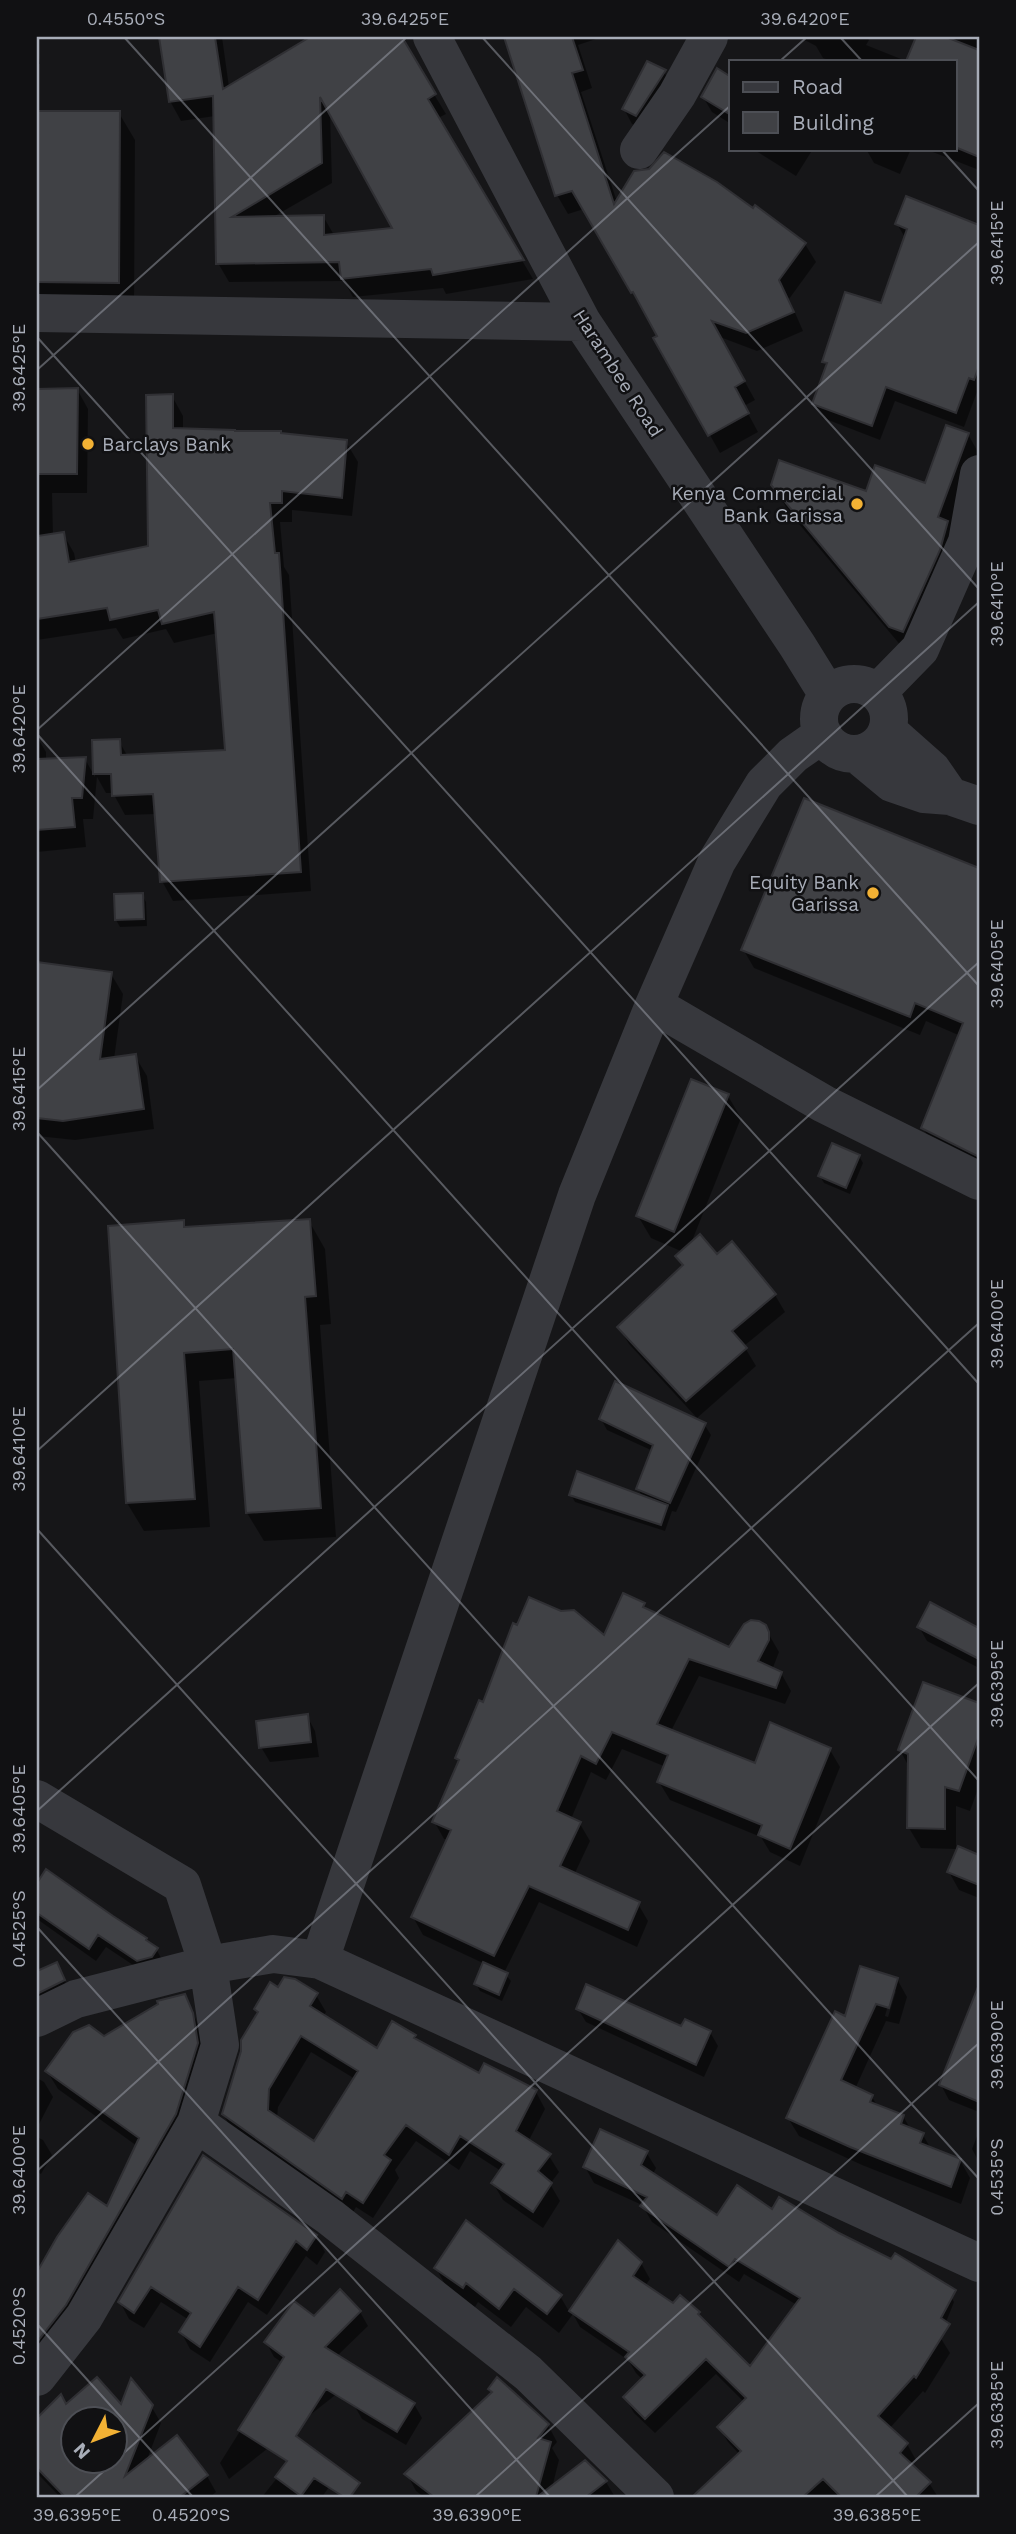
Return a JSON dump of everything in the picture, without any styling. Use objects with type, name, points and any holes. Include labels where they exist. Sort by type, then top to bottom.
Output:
[{"type":"street","name":"Harambee Road","points":[[432,37],[582,322],[828,695]]},
{"type":"street","points":[[639,150],[677,95],[709,37]]},
{"type":"street","points":[[37,313],[582,322]]},
{"type":"street","points":[[878,692],[920,649],[967,542],[979,474]]},
{"type":"street","points":[[852,684],[865,685],[878,692],[886,703],[890,717],[888,731],[881,742],[870,751],[857,754],[843,753],[831,746],[819,721],[821,708],[828,695],[838,687],[852,684]]},
{"type":"street","points":[[888,731],[965,801]]},
{"type":"street","points":[[320,1960],[577,1195],[654,1005],[717,861],[764,785],[793,755],[823,734]]},
{"type":"street","points":[[857,754],[892,783],[924,794],[965,801]]},
{"type":"street","points":[[654,1005],[824,1104],[979,1181]]},
{"type":"street","points":[[37,1799],[182,1885],[208,1965],[220,2045],[196,2123],[84,2316],[37,2377]]},
{"type":"street","points":[[37,2018],[76,1999],[208,1965],[273,1954],[320,1960],[979,2263]]},
{"type":"street","points":[[196,2123],[330,2217],[528,2373],[655,2497]]},
{"type":"building","points":[[159,37],[215,37],[223,89],[310,37],[402,37],[436,94],[428,99],[524,260],[433,275],[431,269],[341,279],[339,262],[216,264],[213,96],[169,102]],"holes":[[[320,97],[392,228],[324,235],[324,215],[232,217],[322,163]]]},
{"type":"building","points":[[504,37],[572,37],[583,70],[572,73],[614,204],[634,171],[649,169],[664,152],[717,182],[753,208],[755,205],[806,243],[779,280],[794,312],[746,333],[712,321],[745,381],[735,387],[749,413],[708,436],[653,338],[657,336],[633,292],[631,293],[572,191],[555,196]]},
{"type":"building","points":[[916,37],[946,37],[979,50],[979,157],[956,147],[956,60],[906,60]]},
{"type":"building","points":[[647,61],[666,70],[636,116],[622,109]]},
{"type":"building","points":[[717,68],[729,76],[729,114],[701,97]]},
{"type":"building","points":[[37,111],[120,111],[119,283],[37,282]]},
{"type":"building","points":[[906,196],[979,225],[979,366],[974,380],[969,378],[956,413],[886,387],[872,426],[812,404],[827,363],[822,362],[845,292],[881,303],[907,229],[895,224]]},
{"type":"building","points":[[78,388],[77,474],[37,474],[37,389]]},
{"type":"building","points":[[173,394],[173,428],[281,431],[347,440],[342,498],[282,491],[282,503],[270,503],[275,553],[279,553],[301,872],[160,882],[153,794],[112,796],[111,774],[93,774],[92,740],[120,739],[121,755],[225,750],[214,612],[162,624],[158,610],[110,620],[107,608],[37,619],[37,536],[64,532],[69,562],[148,546],[146,395]]},
{"type":"building","points":[[946,425],[969,433],[938,517],[948,521],[940,550],[903,632],[889,627],[771,485],[779,460],[866,491],[875,465],[925,483]]},
{"type":"building","points":[[86,757],[82,798],[72,798],[75,827],[37,830],[37,759]]},
{"type":"building","points":[[804,798],[979,868],[979,1157],[921,1128],[963,1023],[915,1003],[910,1017],[741,950]]},
{"type":"building","points":[[143,893],[144,919],[115,920],[114,894]]},
{"type":"building","points":[[37,962],[112,972],[100,1059],[136,1054],[144,1109],[63,1121],[37,1118]]},
{"type":"building","points":[[691,1079],[729,1094],[674,1232],[636,1216]]},
{"type":"building","points":[[832,1143],[860,1155],[846,1188],[818,1176]]},
{"type":"building","points":[[310,1219],[316,1296],[305,1297],[321,1508],[246,1513],[233,1349],[184,1353],[195,1499],[126,1503],[108,1226],[184,1220],[184,1227]]},
{"type":"building","points":[[700,1234],[717,1254],[732,1241],[776,1294],[732,1331],[747,1348],[686,1401],[617,1327],[683,1265],[675,1256]]},
{"type":"building","points":[[615,1381],[706,1423],[670,1503],[636,1489],[653,1445],[599,1419]]},
{"type":"building","points":[[577,1471],[668,1505],[661,1525],[569,1495]]},
{"type":"building","points":[[623,1593],[645,1603],[643,1607],[729,1647],[744,1624],[751,1620],[766,1625],[769,1640],[758,1661],[782,1672],[776,1688],[689,1659],[657,1724],[755,1763],[770,1722],[831,1748],[790,1849],[758,1835],[762,1825],[657,1782],[668,1755],[612,1732],[596,1764],[581,1756],[557,1811],[581,1822],[560,1866],[640,1902],[628,1930],[529,1886],[494,1956],[411,1917],[451,1830],[432,1822],[459,1760],[455,1758],[479,1700],[483,1702],[513,1623],[517,1625],[529,1597],[561,1611],[574,1610],[604,1635]]},
{"type":"building","points":[[930,1602],[979,1628],[979,1659],[917,1627]]},
{"type":"building","points":[[923,1682],[979,1703],[979,1736],[959,1791],[945,1787],[945,1829],[907,1828],[908,1754],[898,1750]]},
{"type":"building","points":[[308,1714],[311,1742],[259,1748],[256,1721]]},
{"type":"building","points":[[958,1846],[979,1855],[979,1885],[947,1872]]},
{"type":"building","points":[[46,1869],[147,1938],[146,1940],[158,1948],[152,1957],[137,1961],[98,1935],[89,1949],[37,1913],[37,1883]]},
{"type":"building","points":[[57,1962],[65,1980],[37,1994],[37,1971]]},
{"type":"building","points":[[483,1962],[508,1973],[499,1995],[474,1984]]},
{"type":"building","points":[[860,1966],[898,1978],[889,2008],[876,2004],[841,2080],[873,2095],[870,2102],[904,2115],[901,2124],[924,2133],[920,2143],[961,2159],[951,2187],[786,2118],[835,2011],[845,2016]]},
{"type":"building","points":[[284,1977],[295,1979],[318,1993],[310,2006],[377,2048],[392,2021],[416,2035],[414,2038],[479,2073],[484,2063],[537,2090],[516,2131],[551,2154],[538,2171],[552,2183],[533,2212],[491,2183],[504,2164],[460,2136],[449,2155],[406,2125],[384,2155],[391,2160],[363,2203],[346,2192],[342,2199],[222,2114],[241,2051],[241,2040],[258,2012],[254,2009],[270,1982],[278,1987]],"holes":[[[301,2036],[358,2071],[314,2141],[268,2110],[269,2089]]]},
{"type":"building","points":[[586,1984],[681,2026],[685,2019],[711,2031],[696,2065],[576,2009]]},
{"type":"building","points":[[979,1987],[979,2102],[939,2085]]},
{"type":"building","points":[[185,1994],[193,2013],[198,2043],[176,2114],[66,2305],[37,2342],[37,2272],[57,2237],[88,2193],[107,2206],[139,2138],[45,2071],[73,2032],[89,2025],[104,2036],[158,2004],[157,2001]]},
{"type":"building","points":[[600,2129],[648,2151],[641,2165],[717,2215],[737,2185],[772,2209],[779,2197],[839,2233],[891,2259],[895,2253],[956,2290],[941,2318],[950,2324],[916,2378],[914,2376],[878,2416],[908,2443],[900,2453],[931,2482],[916,2497],[841,2497],[823,2479],[803,2497],[692,2497],[741,2451],[717,2427],[746,2398],[706,2359],[645,2419],[623,2397],[645,2375],[625,2357],[629,2352],[569,2311],[618,2240],[642,2262],[633,2276],[673,2303],[680,2295],[700,2312],[698,2314],[750,2366],[800,2298],[735,2259],[729,2267],[640,2206],[647,2197],[583,2167]]},
{"type":"building","points":[[203,2155],[317,2235],[307,2250],[296,2241],[258,2300],[238,2287],[200,2347],[179,2332],[191,2313],[151,2287],[134,2313],[118,2302]]},
{"type":"building","points":[[466,2220],[562,2295],[547,2314],[514,2289],[499,2309],[466,2283],[463,2288],[434,2268]]},
{"type":"building","points":[[340,2289],[361,2311],[325,2347],[415,2403],[397,2432],[326,2389],[296,2436],[360,2483],[350,2497],[344,2497],[314,2478],[301,2496],[275,2477],[287,2461],[238,2430],[284,2357],[264,2342],[294,2301],[314,2316]]},
{"type":"building","points":[[97,2377],[121,2404],[66,2404]]},
{"type":"building","points":[[497,2377],[549,2424],[538,2438],[551,2442],[536,2497],[434,2497],[404,2474],[492,2392],[488,2389]]},
{"type":"building","points":[[131,2378],[153,2405],[130,2463],[130,2404],[121,2404]]},
{"type":"building","points":[[61,2394],[66,2404],[60,2404],[60,2474],[126,2474],[125,2476],[177,2435],[208,2475],[180,2497],[65,2497],[37,2468],[37,2418]]},
{"type":"building","points":[[585,2460],[607,2481],[586,2497],[537,2497]]},
{"type":"place","name":"Barclays Bank","points":[[88,444]]},
{"type":"place","name":"Kenya Commercial Bank Garissa","points":[[857,504]]},
{"type":"place","name":"Equity Bank Garissa","points":[[873,893]]}]
